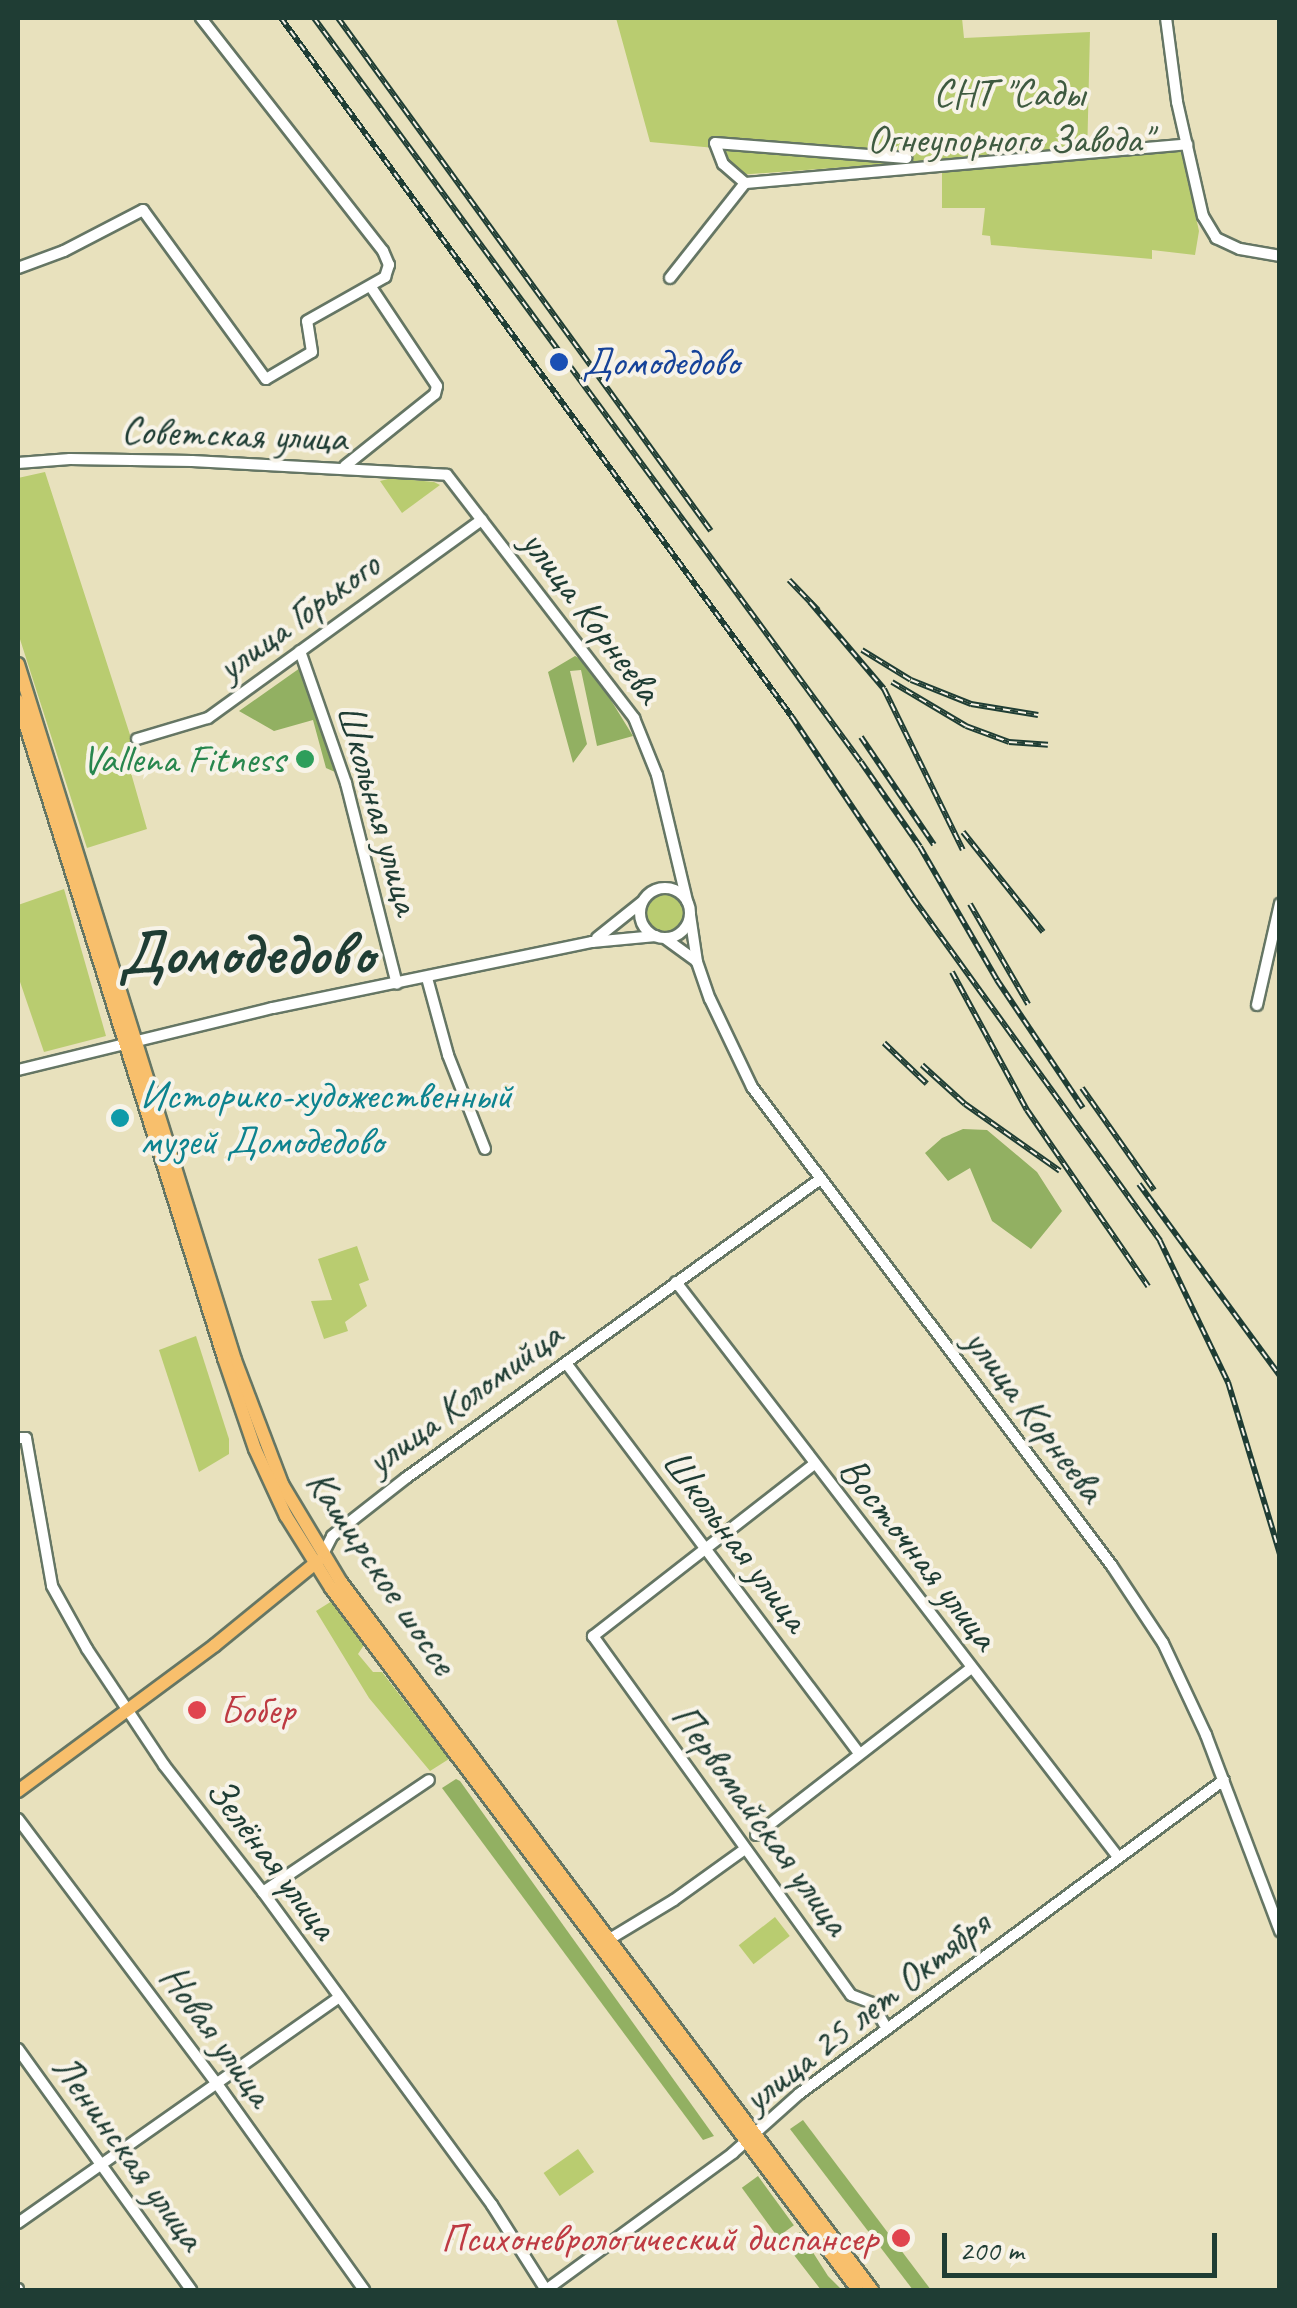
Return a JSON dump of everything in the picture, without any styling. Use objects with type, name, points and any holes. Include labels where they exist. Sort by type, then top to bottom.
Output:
[{"type":"main road","name":"Каширское шоссе","points":[[18,664],[130,1045]]},
{"type":"main road","name":"Каширское шоссе","points":[[18,701],[23,737],[260,1434],[318,1560],[750,2138],[872,2290]]},
{"type":"main road","name":"Каширское шоссе","points":[[318,1560],[608,1940],[858,2290]]},
{"type":"main road","name":"улица Коломийца","points":[[18,1790],[127,1712],[318,1560]]},
{"type":"street","points":[[18,268],[64,251],[143,210],[266,379],[312,352],[307,321],[385,277],[390,265],[383,251],[201,18]]},
{"type":"street","points":[[1166,18],[1187,144],[1204,216],[1216,238],[1240,250],[1280,256]]},
{"type":"street","points":[[906,158],[715,143],[723,164],[745,183],[1187,144]]},
{"type":"street","points":[[670,278],[745,183]]},
{"type":"street","points":[[345,466],[435,394],[437,386],[371,287]]},
{"type":"street","name":"Советская улица","points":[[18,463],[70,459],[345,466],[447,476]]},
{"type":"street","name":"улица Корнеева","points":[[447,476],[638,725],[656,775],[687,901]]},
{"type":"street","name":"улица Горького","points":[[137,739],[208,718],[482,520]]},
{"type":"street","name":"Школьная улица","points":[[300,652],[346,783],[397,984]]},
{"type":"street","points":[[592,942],[658,888],[678,864]]},
{"type":"street","points":[[18,1070],[273,1008],[592,942],[680,933],[690,916],[687,901],[674,889],[658,888]]},
{"type":"street","points":[[643,901],[642,922],[697,962]]},
{"type":"street","points":[[1256,1006],[1280,904]]},
{"type":"street","name":"улица Корнеева","points":[[690,916],[697,962],[739,1066],[819,1180],[1136,1599],[1178,1671],[1224,1780],[1280,1931]]},
{"type":"street","points":[[427,978],[448,1054],[485,1149]]},
{"type":"street","name":"улица Коломийца","points":[[318,1560],[332,1536],[819,1180]]},
{"type":"street","name":"Восточная улица","points":[[676,1282],[1118,1858]]},
{"type":"street","name":"Школьная улица","points":[[566,1363],[859,1753]]},
{"type":"street","name":"Зелёная улица","points":[[18,1438],[26,1438],[52,1586],[127,1712],[492,2205],[546,2290]]},
{"type":"street","points":[[702,1547],[813,1465]]},
{"type":"street","name":"Первомайская улица","points":[[702,1547],[593,1636],[851,1995],[872,2003],[888,2029]]},
{"type":"street","points":[[756,1835],[970,1668]]},
{"type":"street","points":[[263,1892],[429,1780]]},
{"type":"street","name":"улица 25 лет Октября","points":[[546,2290],[750,2138],[799,2094],[1224,1780]]},
{"type":"street","name":"Новая улица","points":[[18,1818],[216,2081],[364,2290]]},
{"type":"street","points":[[608,1940],[674,1900],[745,1849]]},
{"type":"street","points":[[18,2223],[339,1996]]},
{"type":"street","name":"Ленинская улица","points":[[18,2050],[191,2290]]},
{"type":"green space","name":"СНТ \"Сады Огнеупорного Завода\"","points":[[616,18],[962,18],[964,38],[1090,32],[1087,159],[1181,151],[1199,231],[1195,255],[1152,250],[1152,259],[991,245],[990,236],[982,235],[985,208],[942,208],[942,160],[738,175],[715,148],[650,142]]},
{"type":"green space","points":[[45,472],[133,744],[125,752],[147,829],[87,848],[18,633],[18,478]]},
{"type":"green space","points":[[392,478],[440,485],[402,513],[380,481]]},
{"type":"green space","points":[[575,656],[588,663],[633,736],[597,746],[581,670],[570,671],[587,744],[573,763],[548,672]]},
{"type":"green space","points":[[300,668],[335,772],[326,768],[313,720],[274,731],[239,711]]},
{"type":"green space","points":[[64,889],[106,1036],[44,1052],[18,976],[18,905]]},
{"type":"green space","points":[[665,893],[679,899],[685,913],[679,927],[665,933],[651,927],[645,913],[651,899]]},
{"type":"green space","points":[[963,1129],[987,1130],[1037,1172],[1062,1211],[1031,1249],[992,1221],[970,1168],[948,1181],[925,1153],[942,1138]]},
{"type":"green space","points":[[357,1246],[369,1280],[359,1284],[367,1306],[345,1322],[348,1331],[324,1339],[311,1301],[332,1300],[318,1259]]},
{"type":"green space","points":[[196,1336],[229,1439],[229,1454],[199,1472],[159,1350]]},
{"type":"green space","points":[[332,1601],[364,1645],[358,1654],[373,1672],[382,1672],[449,1759],[430,1771],[369,1698],[316,1611]]},
{"type":"green space","points":[[456,1779],[714,2136],[703,2140],[442,1788]]},
{"type":"green space","points":[[775,1917],[790,1936],[754,1964],[739,1945]]},
{"type":"green space","points":[[803,2120],[931,2290],[913,2290],[790,2129]]},
{"type":"green space","points":[[578,2149],[594,2172],[560,2196],[544,2173]]},
{"type":"green space","points":[[758,2176],[794,2225],[778,2237],[742,2188]]},
{"type":"green space","points":[[800,2232],[828,2276],[842,2290],[821,2290],[787,2246]]},
{"type":"railway","points":[[281,18],[792,717],[913,898],[1160,1241],[1228,1382],[1280,1554]]},
{"type":"railway","points":[[314,18],[861,762],[920,847],[997,980],[1083,1108]]},
{"type":"railway","points":[[338,18],[711,531]]},
{"type":"railway","points":[[789,580],[818,610]]},
{"type":"railway","points":[[810,602],[884,689],[963,850]]},
{"type":"railway","points":[[862,650],[911,680],[971,704],[1038,715]]},
{"type":"railway","points":[[892,682],[966,726],[1009,742],[1048,745]]},
{"type":"railway","points":[[861,737],[934,845]]},
{"type":"railway","points":[[963,832],[1043,932]]},
{"type":"railway","points":[[970,904],[1028,1004]]},
{"type":"railway","points":[[952,972],[1027,1110],[1148,1286]]},
{"type":"railway","points":[[884,1043],[927,1084]]},
{"type":"railway","points":[[922,1065],[965,1104],[1060,1171]]},
{"type":"railway","points":[[1082,1088],[1154,1190]]},
{"type":"railway","points":[[1139,1184],[1280,1376]]},
{"type":"place","name":"Домодедово","points":[[559,362]]},
{"type":"place","name":"Vallena Fitness","points":[[305,759]]},
{"type":"place","name":"Историко-художественный музей Домодедово","points":[[120,1118]]},
{"type":"place","name":"Бобер","points":[[197,1710]]},
{"type":"place","name":"Психоневрологический диспансер","points":[[901,2238]]},
{"type":"district","name":"Домодедово","points":[[246,953]]}]
